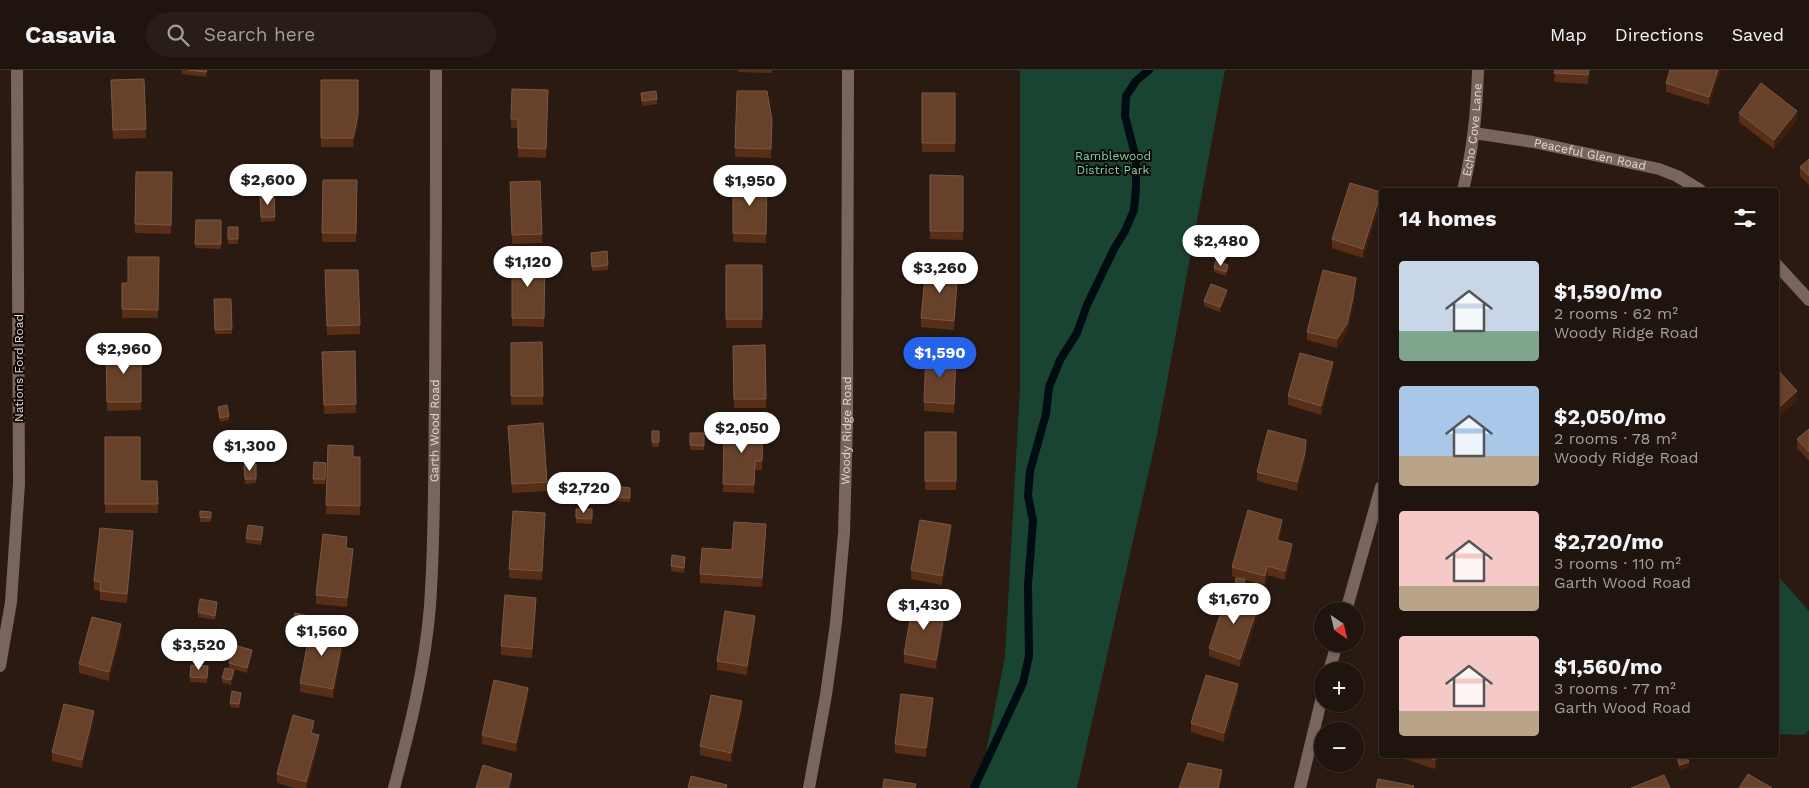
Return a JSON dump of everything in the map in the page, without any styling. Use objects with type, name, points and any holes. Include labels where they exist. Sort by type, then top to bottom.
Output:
[{"type":"street","name":"Nations Ford Road","points":[[0,666],[11,602],[19,484],[17,70]]},
{"type":"street","name":"Garth Wood Road","points":[[394,788],[409,731],[421,673],[430,608],[436,328],[436,70]]},
{"type":"street","name":"Woody Ridge Road","points":[[809,788],[826,695],[836,623],[844,533],[848,423],[848,70]]},
{"type":"street","name":"Echo Cove Lane","points":[[1463,188],[1474,133],[1478,70]]},
{"type":"street","name":"Peaceful Glen Road","points":[[1474,133],[1533,142],[1659,169],[1677,176],[1697,188]]},
{"type":"street","points":[[1779,267],[1809,300]]},
{"type":"street","points":[[1349,602],[1379,494]]},
{"type":"street","points":[[1300,788],[1318,712]]},
{"type":"green space","name":"Ramblewood District Park","points":[[1020,70],[1225,70],[1157,435],[1077,788],[979,788],[1005,657],[1020,388]]},
{"type":"green space","points":[[1779,577],[1809,611],[1809,730],[1804,735],[1779,734]]},
{"type":"building","points":[[188,70],[207,70],[206,72]]},
{"type":"building","points":[[1555,70],[1589,70],[1588,75],[1554,73]]},
{"type":"building","points":[[1670,70],[1718,70],[1709,97],[1666,83]]},
{"type":"building","points":[[144,79],[146,129],[113,130],[111,80]]},
{"type":"building","points":[[321,80],[358,80],[358,115],[353,138],[321,138]]},
{"type":"building","points":[[1761,83],[1797,111],[1774,140],[1739,113]]},
{"type":"building","points":[[512,89],[548,90],[546,149],[518,148],[518,119],[511,119]]},
{"type":"building","points":[[656,91],[657,99],[642,101],[641,93]]},
{"type":"building","points":[[737,91],[767,91],[772,120],[771,149],[735,148]]},
{"type":"building","points":[[922,93],[955,93],[955,143],[922,143]]},
{"type":"building","points":[[1809,159],[1809,176],[1800,167]]},
{"type":"building","points":[[136,172],[172,172],[171,225],[135,224]]},
{"type":"building","points":[[930,175],[963,176],[963,231],[930,231]]},
{"type":"building","points":[[323,180],[357,180],[356,233],[322,233]]},
{"type":"building","points":[[733,180],[767,180],[766,234],[733,233]]},
{"type":"building","points":[[540,181],[542,234],[512,235],[510,182]]},
{"type":"building","points":[[1350,183],[1379,191],[1379,198],[1363,249],[1332,239]]},
{"type":"building","points":[[260,196],[274,196],[275,217],[261,217]]},
{"type":"building","points":[[196,220],[221,220],[221,244],[195,244]]},
{"type":"building","points":[[228,227],[238,227],[238,239],[228,239]]},
{"type":"building","points":[[607,251],[608,265],[592,267],[591,253]]},
{"type":"building","points":[[128,257],[159,257],[158,310],[122,309],[122,283],[128,283]]},
{"type":"building","points":[[512,257],[545,258],[544,318],[512,318]]},
{"type":"building","points":[[1216,261],[1228,265],[1226,272],[1214,268]]},
{"type":"building","points":[[726,265],[762,265],[762,319],[726,319]]},
{"type":"building","points":[[926,267],[958,269],[954,321],[921,318]]},
{"type":"building","points":[[325,270],[358,270],[360,325],[327,326]]},
{"type":"building","points":[[1323,270],[1356,278],[1347,324],[1337,339],[1307,332]]},
{"type":"building","points":[[1211,284],[1227,290],[1220,307],[1204,301]]},
{"type":"building","points":[[214,299],[231,299],[232,329],[215,330]]},
{"type":"building","points":[[542,342],[543,396],[511,396],[511,343]]},
{"type":"building","points":[[765,345],[766,399],[734,399],[733,346]]},
{"type":"building","points":[[141,348],[141,402],[107,402],[106,349]]},
{"type":"building","points":[[355,351],[356,404],[324,405],[322,352]]},
{"type":"building","points":[[1300,353],[1333,362],[1321,406],[1288,396]]},
{"type":"building","points":[[926,354],[956,355],[954,404],[924,402]]},
{"type":"building","points":[[1779,371],[1797,391],[1779,407]]},
{"type":"building","points":[[227,405],[229,416],[220,418],[218,407]]},
{"type":"building","points":[[543,423],[547,482],[512,484],[508,426]]},
{"type":"building","points":[[733,425],[763,426],[762,461],[755,461],[754,485],[723,484],[724,434],[733,434]]},
{"type":"building","points":[[1809,429],[1809,452],[1797,439]]},
{"type":"building","points":[[1268,430],[1306,440],[1305,453],[1297,482],[1257,472]]},
{"type":"building","points":[[652,431],[659,431],[659,442],[652,442]]},
{"type":"building","points":[[925,432],[956,432],[956,481],[925,481]]},
{"type":"building","points":[[690,433],[704,433],[704,446],[690,445]]},
{"type":"building","points":[[105,437],[140,437],[140,481],[157,481],[158,504],[105,504]]},
{"type":"building","points":[[328,445],[353,446],[353,457],[360,457],[360,506],[326,505]]},
{"type":"building","points":[[314,462],[326,463],[325,479],[313,479]]},
{"type":"building","points":[[256,464],[256,479],[245,479],[244,465]]},
{"type":"building","points":[[614,486],[630,488],[630,498],[613,497]]},
{"type":"building","points":[[576,509],[592,509],[592,519],[576,518]]},
{"type":"building","points":[[1248,510],[1282,520],[1277,540],[1292,544],[1285,571],[1267,566],[1265,576],[1232,567]]},
{"type":"building","points":[[200,511],[211,512],[211,518],[200,517]]},
{"type":"building","points":[[513,511],[545,513],[542,571],[509,569]]},
{"type":"building","points":[[920,520],[951,525],[942,576],[911,570]]},
{"type":"building","points":[[734,522],[766,524],[762,578],[700,574],[702,548],[732,550]]},
{"type":"building","points":[[248,525],[263,527],[261,540],[246,538]]},
{"type":"building","points":[[100,528],[133,531],[127,594],[100,591],[101,582],[94,581]]},
{"type":"building","points":[[323,534],[347,537],[346,548],[353,549],[347,598],[316,595]]},
{"type":"building","points":[[672,555],[685,557],[684,568],[671,566]]},
{"type":"building","points":[[1236,578],[1245,579],[1243,587],[1235,585]]},
{"type":"building","points":[[1228,592],[1259,603],[1240,659],[1209,648]]},
{"type":"building","points":[[505,595],[536,598],[532,649],[501,646]]},
{"type":"building","points":[[200,599],[217,602],[215,616],[198,612]]},
{"type":"building","points":[[913,603],[945,609],[936,660],[904,654]]},
{"type":"building","points":[[725,611],[755,616],[747,666],[717,661]]},
{"type":"building","points":[[295,613],[313,617],[311,625],[294,621]]},
{"type":"building","points":[[92,617],[121,624],[109,672],[79,664]]},
{"type":"building","points":[[311,625],[344,631],[333,689],[300,683]]},
{"type":"building","points":[[234,645],[252,650],[247,668],[229,663]]},
{"type":"building","points":[[191,665],[208,666],[207,678],[190,677]]},
{"type":"building","points":[[225,668],[234,670],[231,680],[222,678]]},
{"type":"building","points":[[1206,675],[1238,684],[1224,733],[1191,723]]},
{"type":"building","points":[[494,680],[528,688],[516,743],[482,735]]},
{"type":"building","points":[[232,691],[241,693],[239,704],[230,703]]},
{"type":"building","points":[[901,694],[933,698],[926,748],[895,744]]},
{"type":"building","points":[[711,695],[742,701],[731,753],[700,746]]},
{"type":"building","points":[[64,704],[94,711],[82,760],[52,752]]},
{"type":"building","points":[[293,715],[314,721],[311,733],[319,735],[306,782],[277,774]]},
{"type":"building","points":[[1678,758],[1687,758],[1689,762],[1680,765]]},
{"type":"building","points":[[1188,763],[1222,770],[1218,788],[1179,788]]},
{"type":"building","points":[[483,765],[512,774],[508,788],[476,788]]},
{"type":"building","points":[[1748,774],[1772,788],[1739,788]]},
{"type":"building","points":[[1664,775],[1670,788],[1631,788]]},
{"type":"building","points":[[691,776],[727,785],[726,788],[688,788]]},
{"type":"building","points":[[884,779],[916,784],[915,788],[883,788]]},
{"type":"building","points":[[1378,779],[1414,786],[1413,788],[1376,788]]},
{"type":"waterway","points":[[974,788],[1023,683],[1029,656],[1028,585],[1033,521],[1028,496],[1030,471],[1046,414],[1049,387],[1060,360],[1077,333],[1087,305],[1134,210],[1136,158],[1125,116],[1126,96],[1136,81],[1149,70]]}]
